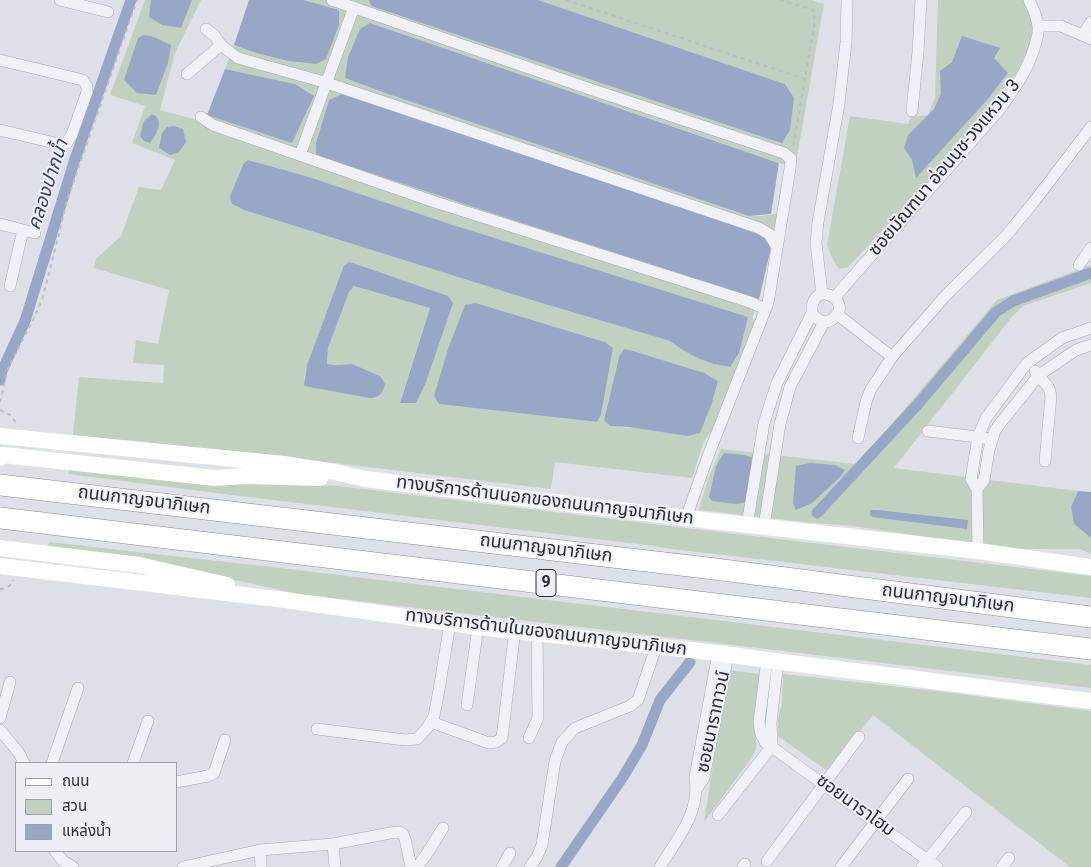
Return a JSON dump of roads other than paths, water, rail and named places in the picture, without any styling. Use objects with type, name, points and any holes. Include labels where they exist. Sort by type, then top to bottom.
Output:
[{"type":"highway","name":"ถนนกาญจนาภิเษก","points":[[2,485],[714,568],[1091,617]]},
{"type":"highway","name":"ถนนกาญจนาภิเษก","points":[[0,518],[1091,649]]},
{"type":"main road","name":"ทางบริการด้านนอกของถนนกาญจนาภิเษก","points":[[3,437],[284,464],[336,472],[365,479],[978,551],[1085,567]]},
{"type":"main road","points":[[0,458],[4,455],[215,478],[246,476],[365,479]]},
{"type":"main road","points":[[215,478],[224,475],[226,471],[226,464],[216,457]]},
{"type":"main road","points":[[0,548],[139,565],[285,600]]},
{"type":"main road","name":"ทางบริการด้านในของถนนกาญจนาภิเษก","points":[[0,566],[1091,701]]},
{"type":"street","points":[[60,0],[108,12]]},
{"type":"street","points":[[332,0],[583,87],[784,153],[791,159],[768,302],[686,518]]},
{"type":"street","points":[[822,294],[816,243],[839,104],[846,42],[847,0]]},
{"type":"street","points":[[912,111],[921,0]]},
{"type":"street","name":"ซอยมัณฑนา อ่อนนุช-วงแหวน 3","points":[[834,298],[999,110],[1023,76],[1038,35],[1038,26],[1029,0]]},
{"type":"street","points":[[300,155],[354,8]]},
{"type":"street","points":[[1038,26],[1061,26],[1087,37],[1091,22]]},
{"type":"street","points":[[206,29],[214,35],[221,45],[238,58],[326,83],[759,228],[769,234],[777,247]]},
{"type":"street","points":[[187,74],[221,45]]},
{"type":"street","points":[[0,60],[83,80],[87,86],[87,92],[67,143],[59,144],[0,130]]},
{"type":"street","points":[[201,117],[214,125],[432,201],[750,302],[765,309]]},
{"type":"street","points":[[858,438],[871,388],[892,357],[947,294],[1005,238],[1091,127]]},
{"type":"street","points":[[0,224],[35,234]]},
{"type":"street","points":[[10,286],[23,230]]},
{"type":"street","points":[[1079,265],[1091,248]]},
{"type":"street","points":[[756,526],[764,423],[777,383],[812,313],[812,305],[815,298],[822,294],[830,295],[836,300],[839,307],[838,315],[832,320],[824,322],[817,319],[812,313]]},
{"type":"street","points":[[838,315],[892,357]]},
{"type":"street","points":[[756,526],[790,387],[824,322]]},
{"type":"street","points":[[978,489],[971,479],[978,437],[986,418],[1026,363],[1062,338],[1091,328]]},
{"type":"street","points":[[978,551],[978,489],[984,480],[992,439],[999,425],[1039,374],[1076,350],[1091,345]]},
{"type":"street","points":[[1026,363],[1039,374],[1049,388],[1051,396],[1045,461]]},
{"type":"street","points":[[928,431],[992,439]]},
{"type":"street","points":[[316,728],[405,740],[417,739],[423,734],[434,716],[450,623]]},
{"type":"street","points":[[467,705],[478,626]]},
{"type":"street","points":[[431,722],[488,743],[496,742],[502,738],[516,630]]},
{"type":"street","points":[[529,738],[538,718],[537,633]]},
{"type":"street","points":[[530,867],[542,845],[555,761],[562,742],[575,728],[630,706],[638,700],[656,647]]},
{"type":"street","name":"ซอยนาราทาวน์","points":[[660,867],[689,821],[695,803],[697,788],[704,778],[723,654]]},
{"type":"street","points":[[718,815],[772,746],[772,661]]},
{"type":"street","points":[[0,718],[10,682]]},
{"type":"street","points":[[52,762],[78,688]]},
{"type":"street","points":[[133,762],[148,721]]},
{"type":"street","points":[[1,734],[19,753],[24,762]]},
{"type":"street","points":[[767,861],[859,737]]},
{"type":"street","points":[[178,782],[208,776],[214,772],[225,740]]},
{"type":"street","name":"ซอยนาราโฮม","points":[[772,746],[875,822],[924,863],[937,867]]},
{"type":"street","points":[[841,867],[908,779]]},
{"type":"street","points":[[924,863],[966,812]]},
{"type":"street","points":[[417,867],[443,828]]},
{"type":"street","points":[[183,867],[260,850],[333,844],[399,832],[403,834],[405,839],[411,867]]},
{"type":"street","points":[[333,844],[335,867]]},
{"type":"street","points":[[260,850],[261,867]]},
{"type":"street","points":[[56,852],[63,861],[73,867]]},
{"type":"street","points":[[502,867],[510,853]]},
{"type":"water","points":[[151,0],[192,0],[181,28],[162,25],[149,17]]},
{"type":"water","points":[[249,0],[304,0],[339,10],[339,25],[326,59],[316,64],[288,61],[234,45]]},
{"type":"water","points":[[369,0],[538,0],[785,84],[794,98],[790,130],[782,143],[371,6]]},
{"type":"water","points":[[370,23],[779,163],[771,214],[749,216],[345,78],[348,57],[360,29]]},
{"type":"water","points":[[144,35],[154,37],[171,45],[168,63],[156,95],[137,93],[124,80],[138,38]]},
{"type":"water","points":[[962,36],[1000,48],[994,58],[1008,73],[987,100],[916,178],[912,160],[904,148],[908,135],[934,109],[941,94],[940,71],[952,62]]},
{"type":"water","points":[[225,69],[295,84],[314,96],[292,143],[207,115]]},
{"type":"water","points":[[342,94],[728,223],[767,238],[771,248],[759,299],[316,155],[316,143],[329,100]]},
{"type":"water","points":[[152,114],[159,123],[155,136],[150,143],[144,141],[140,136],[144,121]]},
{"type":"water","points":[[174,126],[183,129],[186,142],[179,152],[170,155],[159,148],[162,133],[167,127]]},
{"type":"water","points":[[248,160],[306,176],[456,226],[748,317],[739,353],[730,367],[713,364],[691,355],[670,341],[528,299],[244,210],[232,204],[230,196],[244,163]]},
{"type":"water","points":[[350,262],[448,296],[453,303],[426,382],[416,403],[400,403],[430,308],[354,286],[349,292],[328,348],[327,364],[352,364],[380,376],[385,384],[383,390],[379,396],[370,398],[304,386],[307,365],[344,265]]},
{"type":"water","points":[[476,303],[605,342],[613,348],[601,415],[597,422],[439,404],[434,396],[448,349],[465,305]]},
{"type":"water","points":[[624,349],[704,373],[718,381],[712,403],[700,433],[688,436],[610,426],[604,420],[619,357]]},
{"type":"water","points":[[724,453],[754,458],[746,502],[737,504],[712,501],[709,497],[716,466]]},
{"type":"water","points":[[810,463],[835,465],[845,470],[812,503],[796,510],[793,503],[796,466]]},
{"type":"water","points":[[1078,491],[1091,492],[1091,538],[1074,524],[1071,507]]},
{"type":"water","points":[[870,510],[968,520],[967,529],[872,517]]},
{"type":"waterway","name":"คลองปากน้ำ","points":[[0,380],[2,371],[25,321],[74,162],[131,0]]},
{"type":"waterway","points":[[817,513],[919,403],[996,312],[1013,301],[1091,273]]},
{"type":"waterway","points":[[561,867],[623,777],[642,745],[660,700],[690,662]]}]
